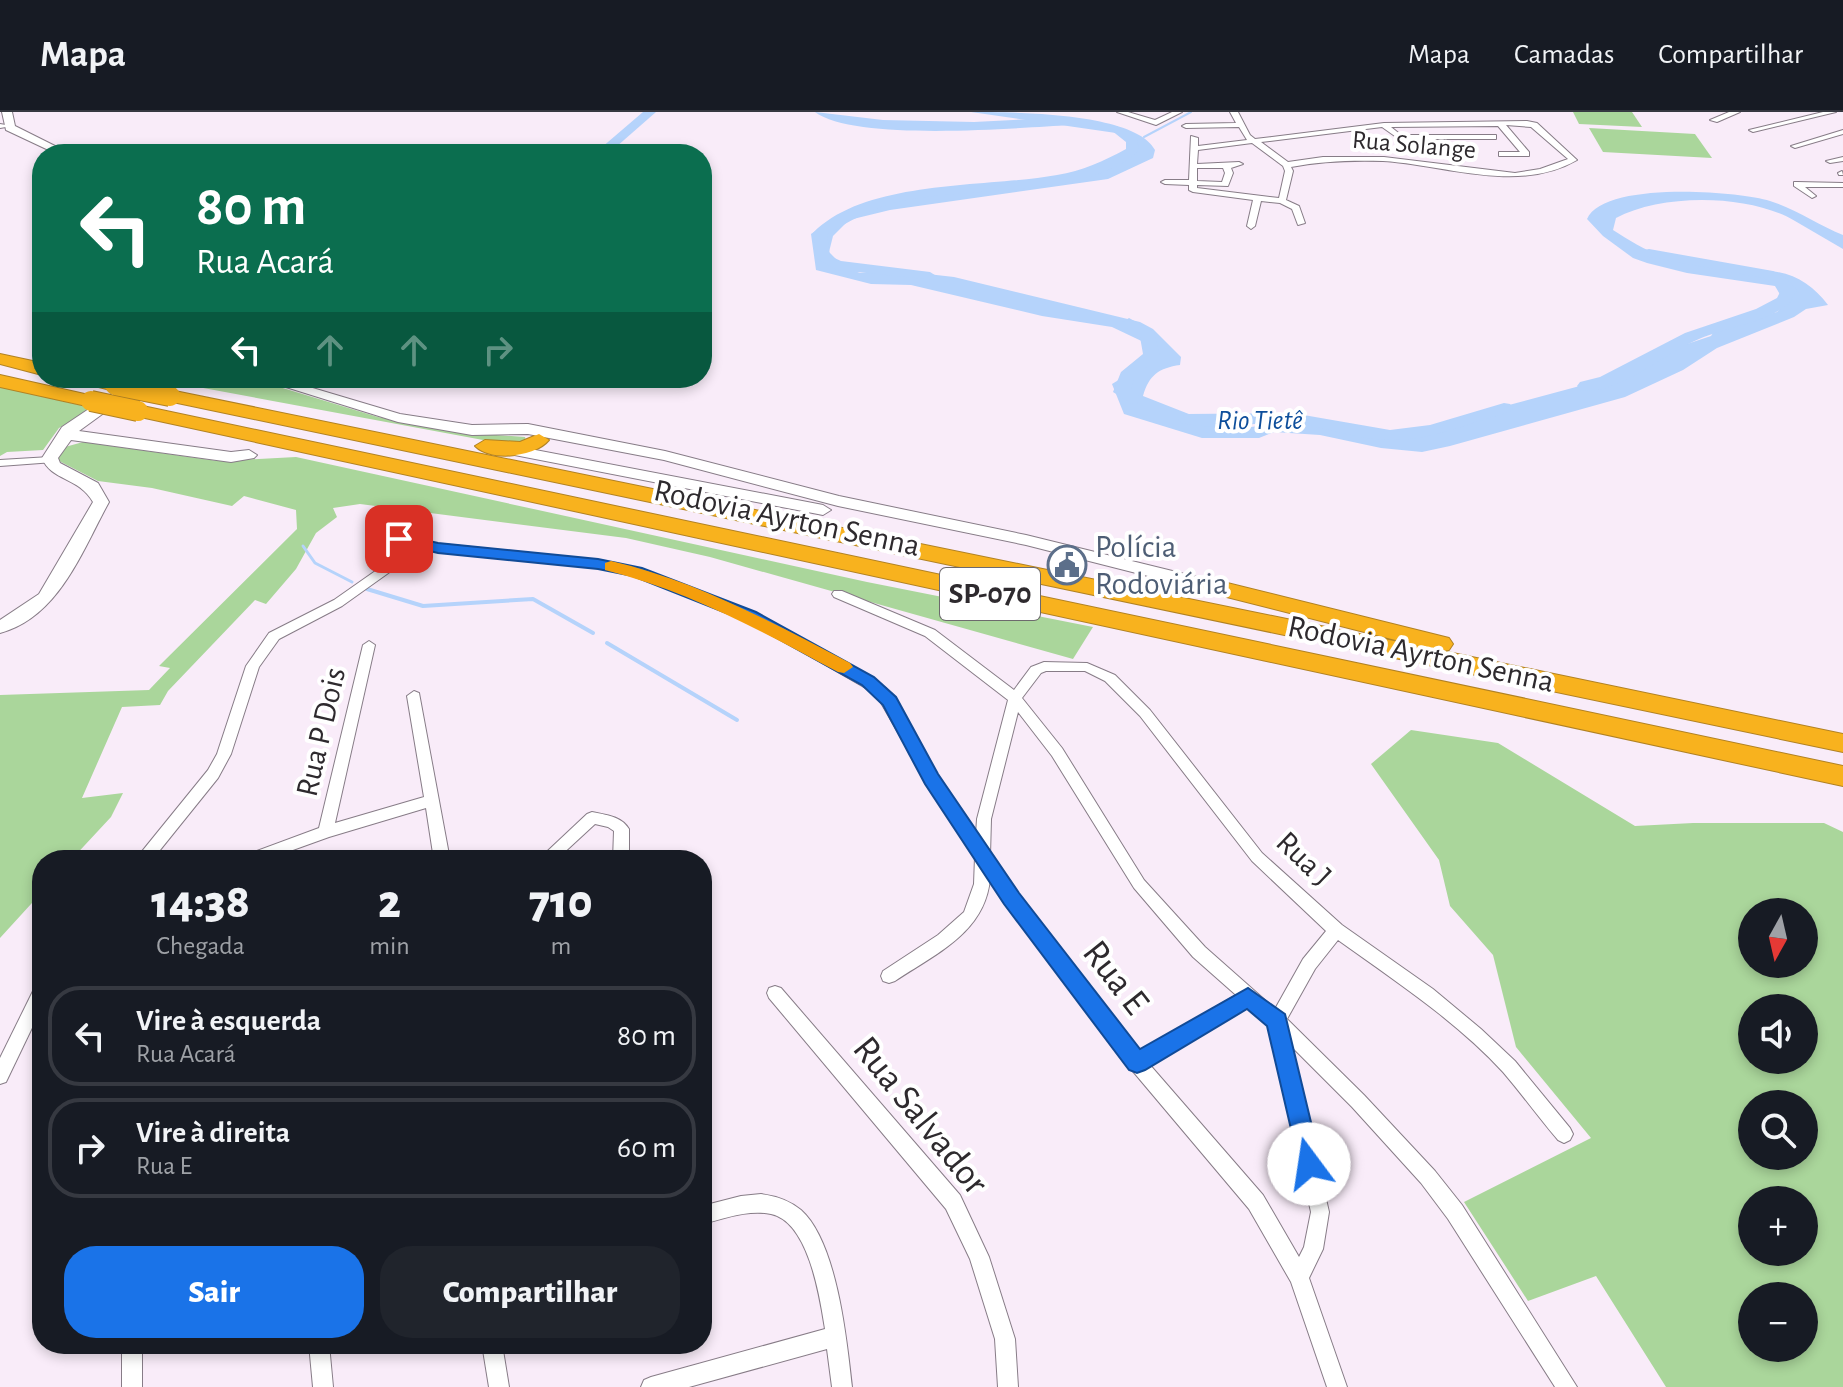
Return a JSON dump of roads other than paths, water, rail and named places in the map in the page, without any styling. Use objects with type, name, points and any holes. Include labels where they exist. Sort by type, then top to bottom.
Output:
[{"type":"highway","points":[[0,352],[32,365]]},
{"type":"highway","points":[[0,359],[32,366]]},
{"type":"highway","name":"Rodovia Ayrton Senna","points":[[0,381],[138,411],[255,446],[503,490],[1843,776]]},
{"type":"highway","name":"Rodovia Ayrton Senna","points":[[168,388],[252,412],[1843,743]]},
{"type":"highway","points":[[252,412],[323,417],[504,449],[529,447],[537,442]]},
{"type":"highway","points":[[1203,584],[1575,678],[1668,709]]},
{"type":"street","points":[[7,112],[4,126],[44,144]]},
{"type":"street","points":[[1121,112],[1159,123],[1178,112]]},
{"type":"street","points":[[1234,112],[1239,125],[1252,141],[1287,165],[1289,171],[1282,201]]},
{"type":"street","points":[[1390,112],[1403,123]]},
{"type":"street","points":[[1714,120],[1736,112]]},
{"type":"street","points":[[1753,130],[1829,112]]},
{"type":"street","points":[[1301,223],[1296,208],[1282,201],[1193,190],[1196,143],[1252,141],[1403,123],[1500,123],[1526,154],[1502,154]]},
{"type":"street","points":[[1478,123],[1493,137],[1512,174]]},
{"type":"street","name":"Rua Solange","points":[[1287,165],[1339,158],[1384,159],[1512,174],[1541,171],[1573,160],[1534,125],[1500,123]]},
{"type":"street","points":[[1186,126],[1239,125]]},
{"type":"street","points":[[1384,125],[1399,137],[1493,137]]},
{"type":"street","points":[[1795,146],[1843,132]]},
{"type":"street","points":[[1830,161],[1843,159]]},
{"type":"street","points":[[1195,166],[1239,164]]},
{"type":"street","points":[[1165,182],[1225,184],[1229,173],[1226,166]]},
{"type":"street","points":[[1818,174],[1843,184]]},
{"type":"street","points":[[1812,196],[1797,184],[1843,184]]},
{"type":"street","points":[[1251,226],[1258,198]]},
{"type":"street","points":[[0,627],[24,615],[46,598],[101,502],[92,486],[53,466],[53,455],[71,433],[132,388]]},
{"type":"street","points":[[71,433],[162,388]]},
{"type":"street","points":[[298,388],[398,418],[537,442],[718,489],[932,531],[1103,559]]},
{"type":"street","points":[[94,421],[92,430],[102,439]]},
{"type":"street","name":"Rodovia Ayrton Senna","points":[[71,433],[231,457],[255,446]]},
{"type":"street","points":[[537,442],[665,456],[838,501],[1012,537],[1203,584]]},
{"type":"street","points":[[0,463],[53,455]]},
{"type":"street","points":[[665,456],[718,489]]},
{"type":"street","name":"Rua E","points":[[376,527],[420,545],[622,568],[727,606],[868,681],[889,701],[932,779],[982,856],[1137,1063],[1256,1202],[1299,1277],[1337,1387]]},
{"type":"street","points":[[151,850],[213,774],[224,754],[253,666],[274,636],[338,603],[420,545]]},
{"type":"street","points":[[838,594],[922,628],[1015,698],[1057,752],[1139,884],[1199,952],[1277,1021],[1358,1101],[1428,1177],[1455,1212],[1567,1387]]},
{"type":"street","name":"Rua P Dois","points":[[326,832],[369,645]]},
{"type":"street","name":"Rua J","points":[[1015,698],[1036,670],[1044,666],[1087,667],[1110,678],[1145,713],[1257,857],[1336,930],[1427,994],[1475,1034],[1509,1067],[1564,1134]]},
{"type":"street","points":[[414,696],[440,850]]},
{"type":"street","points":[[889,976],[944,940],[970,917],[982,884],[984,819],[1015,698]]},
{"type":"street","points":[[276,850],[430,801]]},
{"type":"street","points":[[558,850],[592,818],[612,822],[622,829],[621,850]]},
{"type":"street","points":[[1299,1277],[1313,1249],[1320,1212],[1277,1021],[1309,964],[1336,930]]},
{"type":"street","name":"Rua Salvador","points":[[775,993],[953,1202],[979,1257],[1005,1339],[1008,1387]]},
{"type":"street","points":[[1137,1063],[1248,997]]},
{"type":"street","points":[[0,1076],[32,1010]]},
{"type":"street","points":[[712,1213],[761,1204],[783,1208],[804,1228],[822,1267],[836,1336],[842,1387]]},
{"type":"street","points":[[651,1387],[679,1384],[836,1336]]},
{"type":"street","points":[[132,1354],[132,1387]]},
{"type":"street","points":[[320,1354],[323,1387]]},
{"type":"street","points":[[494,1354],[499,1387]]},
{"type":"water","name":"Rio Tietê","points":[[971,112],[1042,114],[1099,121],[1143,137],[1155,150],[1153,158],[1108,179],[890,210],[849,220],[833,236],[829,252],[844,267],[860,273],[910,272],[954,277],[1140,322],[1153,329],[1181,357],[1180,365],[1166,368],[1152,378],[1143,396],[1199,418],[1228,425],[1251,427],[1314,418],[1364,429],[1381,437],[1423,433],[1509,405],[1628,373],[1675,348],[1711,336],[1715,330],[1727,325],[1777,312],[1785,303],[1775,286],[1687,273],[1633,258],[1603,236],[1587,219],[1598,207],[1618,199],[1672,192],[1753,197],[1789,208],[1843,235],[1843,249],[1795,221],[1755,206],[1706,200],[1657,204],[1635,210],[1616,218],[1613,230],[1643,248],[1662,256],[1712,267],[1793,276],[1809,285],[1828,305],[1806,309],[1794,317],[1717,348],[1683,370],[1625,397],[1422,452],[1381,448],[1320,435],[1274,432],[1259,438],[1202,438],[1124,414],[1112,384],[1150,361],[1152,346],[1112,327],[1042,316],[911,285],[871,284],[816,270],[811,234],[865,206],[907,196],[1087,174],[1114,166],[1130,156],[1130,144],[1116,133]]},
{"type":"waterway","points":[[612,144],[650,112]]},
{"type":"waterway","name":"Rio Tietê","points":[[821,112],[846,120],[883,124],[974,126],[1070,121]]},
{"type":"waterway","points":[[1144,137],[1191,112]]},
{"type":"waterway","name":"Rio Tietê","points":[[930,277],[837,265],[823,258],[820,233],[854,212],[892,199],[1059,179],[1098,169],[1133,151],[1132,141],[1117,130]]},
{"type":"waterway","name":"Rio Tietê","points":[[1586,386],[1606,381],[1691,336],[1762,312],[1783,301],[1789,290],[1768,274],[1649,253]]},
{"type":"waterway","name":"Rio Tietê","points":[[1129,323],[1148,335],[1152,356],[1124,380],[1122,392],[1134,400]]},
{"type":"waterway","name":"Rio Tietê","points":[[1187,419],[1292,418],[1390,435],[1433,429],[1504,408]]},
{"type":"waterway","points":[[303,546],[315,563],[352,582]]},
{"type":"waterway","points":[[367,589],[423,606],[533,599],[593,633]]},
{"type":"waterway","points":[[607,643],[737,720]]},
{"type":"place","name":"Polícia Rodoviária","points":[[1067,565]]}]
